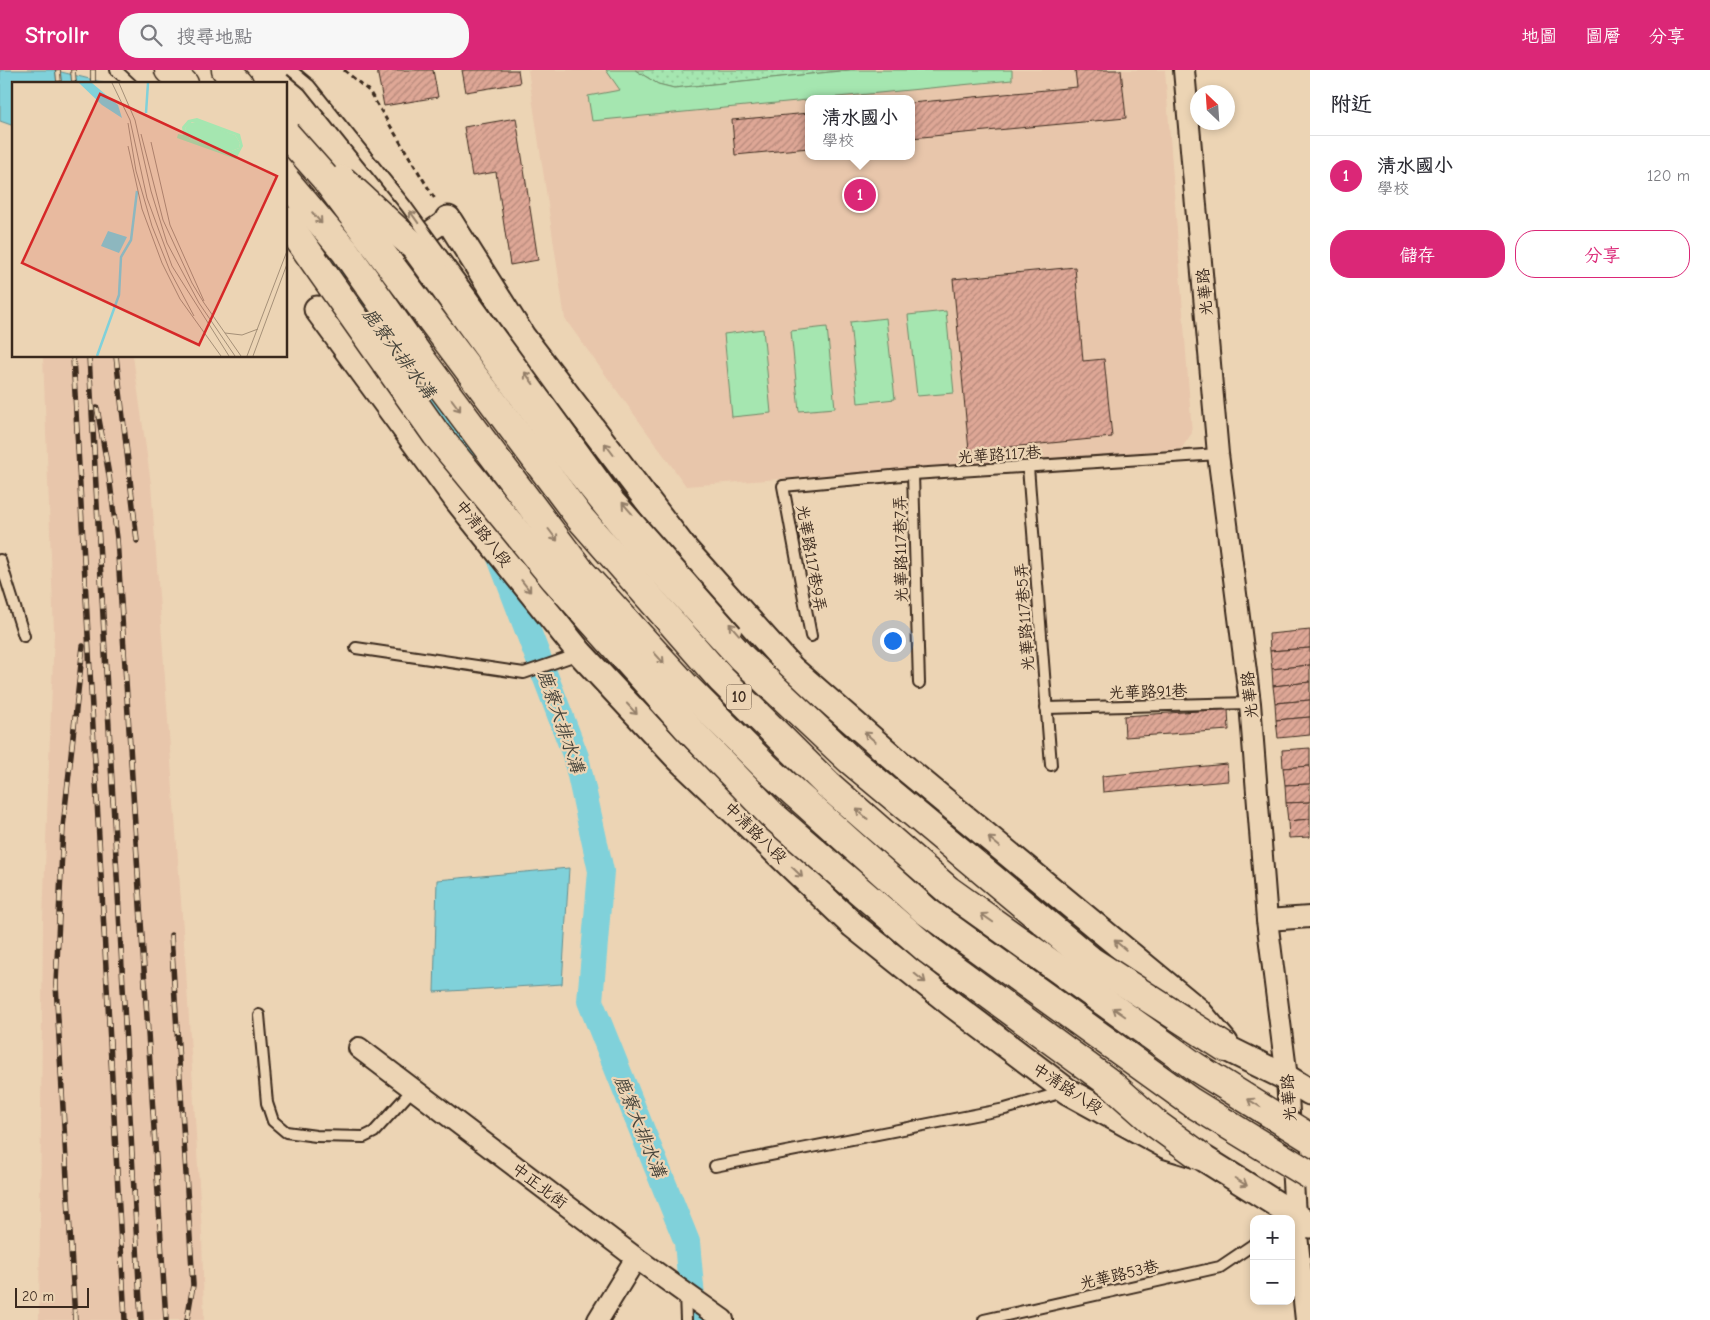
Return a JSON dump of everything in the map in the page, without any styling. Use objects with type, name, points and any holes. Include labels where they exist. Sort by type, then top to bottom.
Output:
[{"type":"main road","points":[[169,70],[182,82]]},
{"type":"main road","points":[[226,70],[237,82]]},
{"type":"main road","points":[[288,135],[338,175],[416,248],[576,466],[640,547],[742,658],[849,759],[1091,961],[1222,1045]]},
{"type":"main road","name":"10","points":[[288,135],[325,178],[580,518],[720,679],[828,785],[948,890],[1194,1066],[1310,1138]]},
{"type":"main road","name":"10","points":[[288,183],[345,251],[424,363],[581,572],[685,686],[769,770],[926,910],[1191,1102],[1310,1175]]},
{"type":"main road","points":[[288,224],[436,434],[562,586],[686,726],[771,814],[927,949],[1110,1084],[1156,1124],[1200,1156]]},
{"type":"street","name":"光華路","points":[[1184,70],[1218,454],[1250,703],[1267,920],[1287,1078],[1306,1320]]},
{"type":"street","points":[[323,302],[448,219],[522,336],[671,532],[792,669],[906,769],[1197,1010],[1222,1045],[1287,1078],[1310,1092]]},
{"type":"street","name":"中清路八段","points":[[323,302],[458,501],[580,654],[677,757],[853,925],[953,1005],[1067,1091],[1167,1146],[1200,1156],[1299,1220]]},
{"type":"street","points":[[1267,920],[1310,917]]},
{"type":"street","name":"中正北街","points":[[359,1048],[636,1258],[722,1320]]},
{"type":"street","points":[[598,1320],[636,1258]]},
{"type":"lane","points":[[116,70],[129,82]]},
{"type":"lane","points":[[291,70],[308,86],[406,206],[618,497],[741,637]]},
{"type":"lane","points":[[349,330],[432,442],[621,669]]},
{"type":"lane","name":"光華路117巷","points":[[783,486],[914,474],[1218,454]]},
{"type":"lane","name":"光華路117巷5弄","points":[[1028,467],[1052,765]]},
{"type":"lane","name":"光華路117巷7弄","points":[[914,474],[919,683]]},
{"type":"lane","name":"光華路117巷9弄","points":[[783,486],[811,636]]},
{"type":"lane","points":[[0,560],[24,636]]},
{"type":"lane","points":[[356,648],[524,673],[580,654]]},
{"type":"lane","points":[[639,690],[767,820],[921,958],[976,999]]},
{"type":"lane","name":"光華路91巷","points":[[1046,708],[1250,703]]},
{"type":"lane","points":[[1101,955],[1184,1009],[1222,1045]]},
{"type":"lane","points":[[259,1015],[267,1103],[273,1121],[286,1132],[316,1136],[364,1138],[374,1132],[413,1089]]},
{"type":"lane","points":[[714,1166],[1005,1109],[1067,1091]]},
{"type":"lane","points":[[1120,1108],[1167,1146]]},
{"type":"lane","name":"光華路53巷","points":[[984,1320],[1220,1267],[1250,1247]]},
{"type":"lane","points":[[684,1292],[686,1320]]},
{"type":"path","points":[[344,70],[369,91],[448,219]]},
{"type":"shaded area","points":[[528,70],[1165,70],[1192,433],[1181,449],[686,486],[565,319]]},
{"type":"shaded area","points":[[43,358],[133,358],[151,484],[186,971],[202,1233],[204,1320],[39,1320],[43,920],[54,632]]},
{"type":"green space","points":[[606,70],[635,70],[658,84],[674,88],[850,70],[1012,70],[1012,80],[858,95],[805,95],[805,100],[592,121],[588,96],[620,90]]},
{"type":"green space","points":[[635,70],[850,70],[674,88],[658,84]]},
{"type":"green space","points":[[946,311],[954,393],[917,396],[908,315]]},
{"type":"green space","points":[[886,318],[895,399],[858,403],[850,322]]},
{"type":"green space","points":[[827,327],[835,408],[799,411],[791,331]]},
{"type":"green space","points":[[763,329],[771,413],[732,417],[724,334]]},
{"type":"water","points":[[0,70],[53,70],[102,82],[12,82],[12,125],[0,121]]},
{"type":"water","points":[[569,868],[562,984],[434,992],[437,880]]},
{"type":"building","points":[[377,70],[433,70],[438,97],[384,106]]},
{"type":"building","points":[[462,70],[518,70],[520,83],[466,92]]},
{"type":"building","points":[[1075,70],[1121,70],[1126,118],[915,138],[915,103],[1077,87]]},
{"type":"building","points":[[805,113],[805,148],[735,155],[732,120]]},
{"type":"building","points":[[516,118],[538,260],[510,265],[496,172],[472,176],[464,127]]},
{"type":"building","points":[[1075,267],[1083,361],[1104,359],[1112,437],[969,451],[953,279]]},
{"type":"building","points":[[1310,630],[1310,648],[1270,651],[1269,634]]},
{"type":"building","points":[[1310,648],[1310,665],[1272,669],[1270,651]]},
{"type":"building","points":[[1310,665],[1310,682],[1273,686],[1272,669]]},
{"type":"building","points":[[1310,682],[1310,700],[1275,703],[1273,686]]},
{"type":"building","points":[[1310,700],[1310,717],[1276,720],[1275,703]]},
{"type":"building","points":[[1228,709],[1229,730],[1125,737],[1124,716]]},
{"type":"building","points":[[1310,717],[1310,735],[1278,738],[1276,720]]},
{"type":"building","points":[[1310,748],[1310,766],[1283,768],[1282,750]]},
{"type":"building","points":[[1227,764],[1228,781],[1103,792],[1102,776]]},
{"type":"building","points":[[1310,766],[1310,784],[1285,785],[1283,768]]},
{"type":"building","points":[[1310,784],[1310,802],[1286,803],[1285,785]]},
{"type":"building","points":[[1310,802],[1310,819],[1288,821],[1286,803]]},
{"type":"building","points":[[1310,819],[1310,837],[1289,838],[1288,821]]},
{"type":"waterway","name":"鹿寮大排水溝","points":[[334,266],[446,418],[464,465]]},
{"type":"waterway","name":"鹿寮大排水溝","points":[[499,555],[576,757],[601,871],[590,1001],[687,1242],[694,1320]]},
{"type":"railway","points":[[58,70],[59,82]]},
{"type":"railway","points":[[73,70],[74,82]]},
{"type":"railway","points":[[93,70],[93,82]]},
{"type":"railway","points":[[73,358],[125,1320]]},
{"type":"railway","points":[[89,358],[141,1320]]},
{"type":"railway","points":[[116,358],[137,541]]},
{"type":"railway","points":[[97,408],[109,475],[117,538],[166,1320]]},
{"type":"railway","points":[[75,1320],[56,984],[63,827],[83,646]]},
{"type":"railway","points":[[171,935],[193,1285],[187,1320]]},
{"type":"place","name":"清水國小","points":[[860,195]]}]
